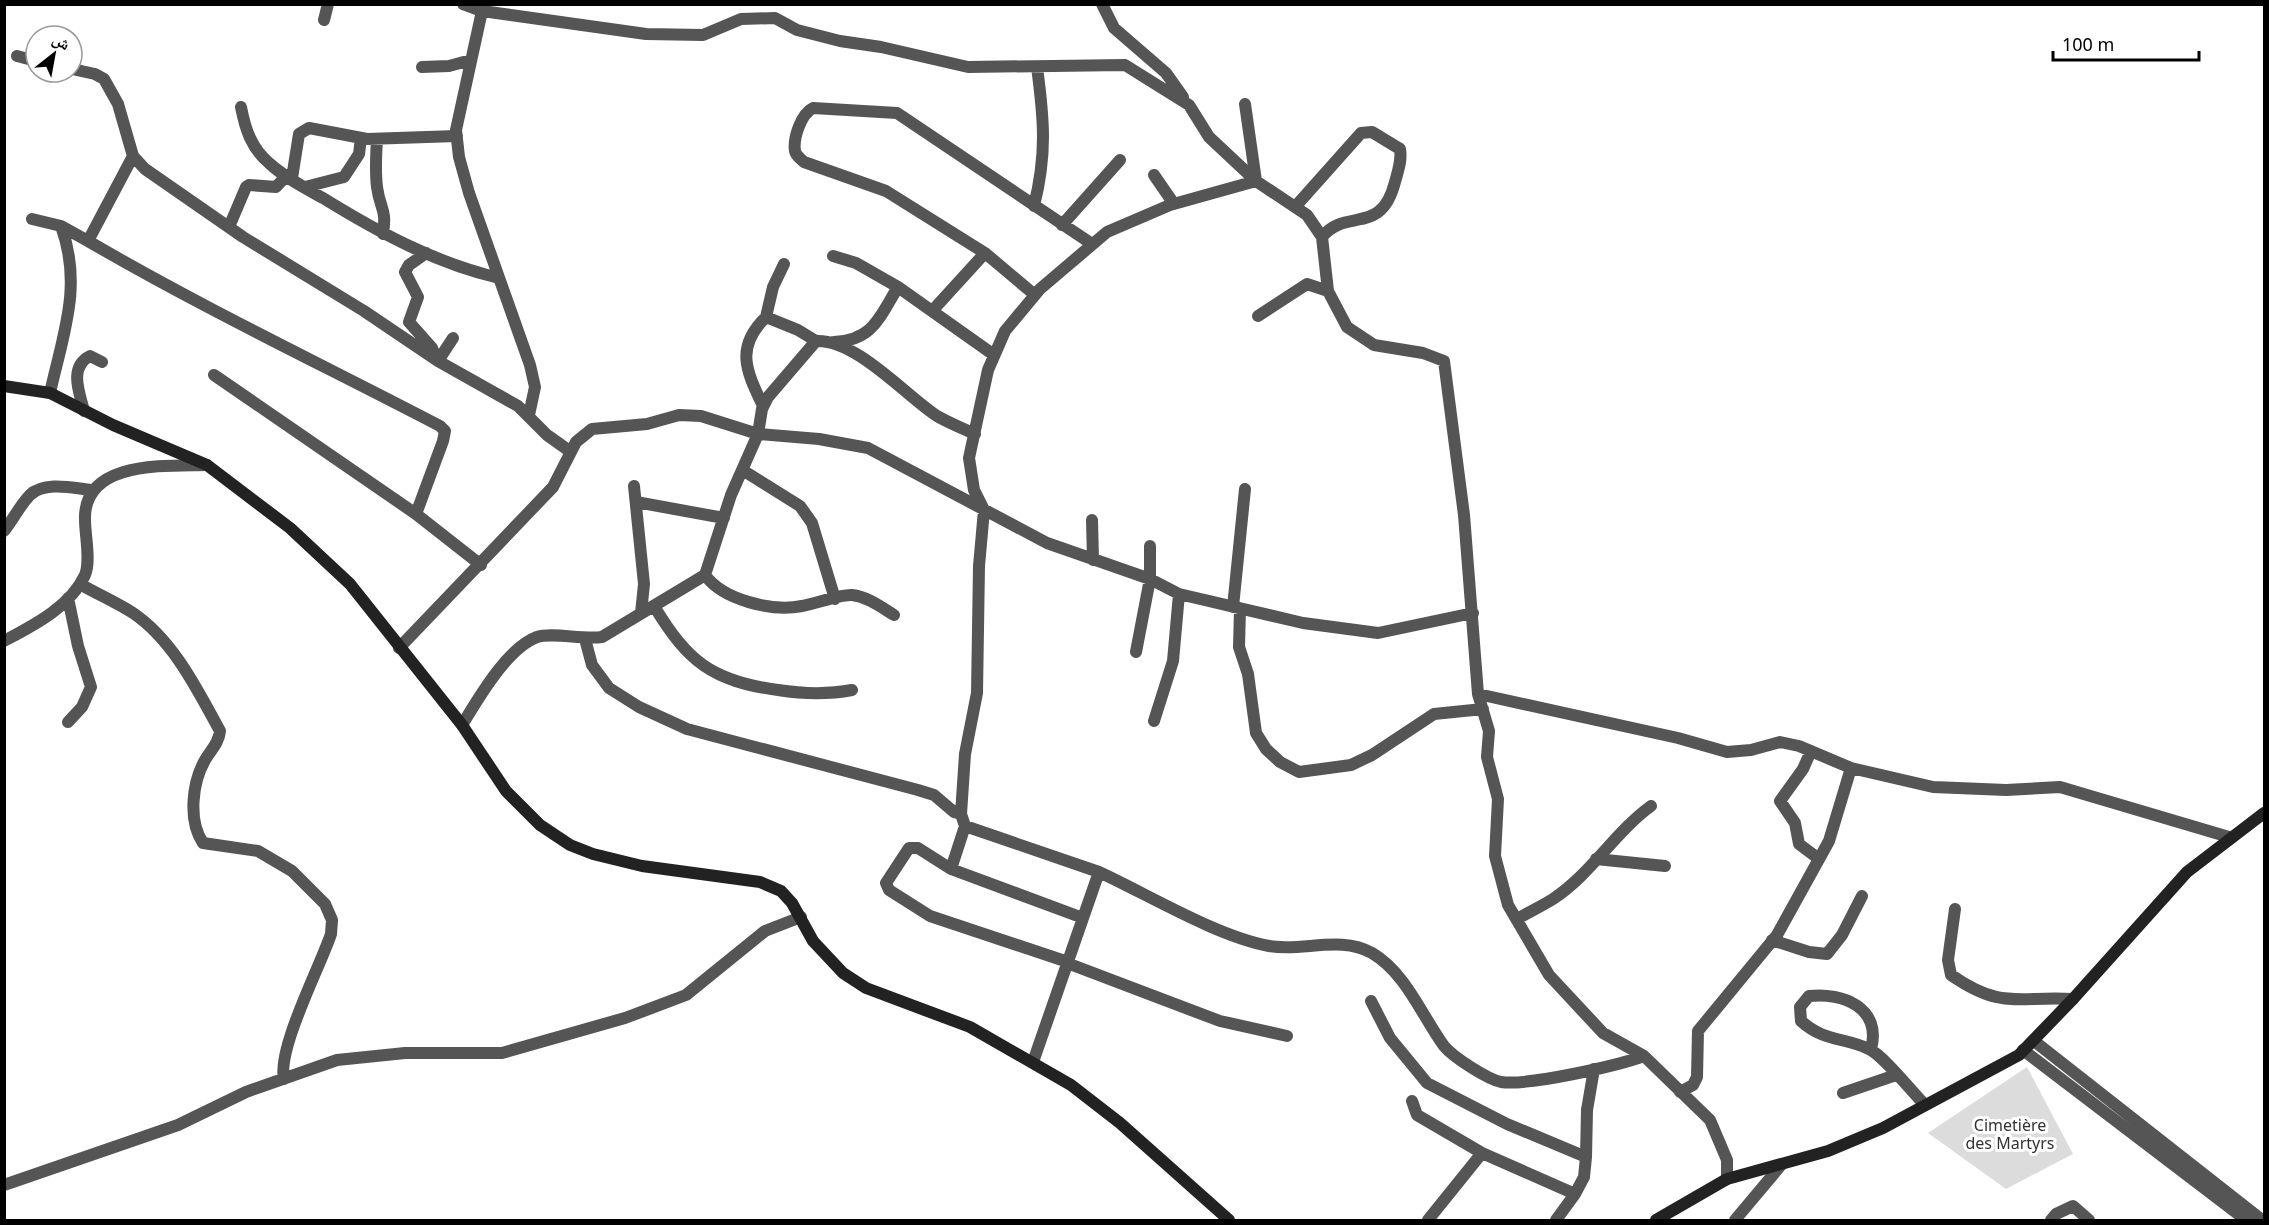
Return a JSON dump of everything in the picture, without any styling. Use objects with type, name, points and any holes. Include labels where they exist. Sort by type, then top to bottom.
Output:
[{"type":"main road","points":[[4,386],[50,393],[84,411],[207,465],[290,528],[350,584],[462,725],[506,790],[540,825],[570,845],[642,866],[760,882],[782,891],[801,917],[813,941],[829,960],[858,983],[970,1027],[1071,1085],[1120,1123],[1229,1221]]},
{"type":"main road","points":[[1656,1221],[1727,1179],[1828,1151],[1883,1128],[2023,1050],[2073,999],[2187,872],[2229,837],[2265,813]]},
{"type":"street","points":[[324,20],[328,4]]},
{"type":"street","points":[[463,4],[482,10],[646,34],[703,35],[741,19],[775,18],[797,30],[840,42],[881,46],[968,67],[1125,65],[1189,105]]},
{"type":"street","points":[[1102,4],[1114,28],[1166,74],[1209,137],[1257,181],[1307,215],[1322,237],[1328,291],[1347,327],[1374,345],[1423,353],[1444,361],[1473,613],[1478,694],[1489,731],[1487,757],[1498,799],[1495,856],[1508,905],[1549,975],[1603,1033],[1644,1056],[1710,1120],[1727,1160],[1727,1179]]},
{"type":"street","points":[[482,10],[457,136],[459,157],[469,194],[530,365],[535,387],[529,415]]},
{"type":"street","points":[[17,56],[24,58]]},
{"type":"street","points":[[422,67],[448,66],[471,60]]},
{"type":"street","points":[[1034,206],[1043,167],[1045,127],[1036,67]]},
{"type":"street","points":[[84,72],[104,79],[118,104],[133,156],[145,169],[229,227],[364,310],[438,361],[518,406],[547,435],[570,452]]},
{"type":"street","points":[[1245,104],[1257,181]]},
{"type":"street","points":[[240,107],[246,133],[268,163],[289,177],[383,234],[426,253],[499,278]]},
{"type":"street","points":[[1035,295],[985,253],[886,191],[804,162],[794,149],[803,115],[813,108],[897,113],[1092,244]]},
{"type":"street","points":[[229,227],[246,187],[249,185],[276,187],[289,177],[299,134],[309,128],[377,139],[457,136]]},
{"type":"street","points":[[1295,207],[1361,133],[1372,132],[1401,149],[1390,201],[1383,210],[1339,226],[1322,237]]},
{"type":"street","points":[[305,187],[344,177],[359,154],[361,138]]},
{"type":"street","points":[[377,139],[375,169],[377,191],[386,215],[383,234]]},
{"type":"street","points":[[88,241],[133,156]]},
{"type":"street","points":[[1062,225],[1120,160]]},
{"type":"street","points":[[1154,175],[1174,204]]},
{"type":"street","points":[[951,869],[963,820],[965,754],[977,693],[979,566],[984,510],[974,490],[969,458],[988,370],[994,355],[1005,331],[1035,295],[1107,231],[1174,204],[1257,181]]},
{"type":"street","points":[[32,219],[61,226],[241,326],[281,342],[440,426],[445,431],[443,441],[416,514]]},
{"type":"street","points":[[50,393],[69,319],[72,279],[70,249],[61,226]]},
{"type":"street","points":[[426,253],[409,265],[405,272],[418,297],[409,322],[432,348],[438,361]]},
{"type":"street","points":[[933,310],[985,253]]},
{"type":"street","points":[[833,256],[856,263],[898,287],[994,355]]},
{"type":"street","points":[[763,406],[747,372],[746,348],[752,333],[766,317],[772,286],[784,264]]},
{"type":"street","points":[[1258,316],[1306,284],[1328,291]]},
{"type":"street","points":[[766,317],[798,330],[816,341],[853,341],[865,334],[898,287]]},
{"type":"street","points":[[438,361],[453,338]]},
{"type":"street","points":[[462,725],[486,687],[519,649],[538,637],[585,639],[602,637],[705,575],[731,495],[744,471],[758,434],[763,406],[816,341]]},
{"type":"street","points":[[830,342],[873,366],[938,416],[975,434]]},
{"type":"street","points":[[84,411],[76,384],[77,374],[85,358],[90,356],[102,362]]},
{"type":"street","points":[[214,375],[416,514],[481,565]]},
{"type":"street","points":[[399,648],[481,565],[553,487],[576,442],[592,429],[647,424],[679,415],[701,416],[758,434],[819,439],[868,448],[1047,543],[1150,579],[1179,594],[1303,624],[1378,633],[1473,613]]},
{"type":"street","points":[[4,641],[45,618],[80,584],[86,572],[84,510],[91,490],[109,476],[158,466],[207,465]]},
{"type":"street","points":[[744,471],[800,506],[812,523],[835,599]]},
{"type":"street","points":[[634,486],[644,584],[641,614]]},
{"type":"street","points":[[4,531],[29,496],[39,489],[61,487],[91,490]]},
{"type":"street","points":[[1245,489],[1237,608],[1239,647],[1248,674],[1256,733],[1266,749],[1280,762],[1299,772],[1351,765],[1372,756],[1434,714],[1483,709]]},
{"type":"street","points":[[636,502],[724,518]]},
{"type":"street","points":[[1092,520],[1093,560]]},
{"type":"street","points":[[1136,652],[1150,579],[1150,546]]},
{"type":"street","points":[[705,575],[722,593],[746,603],[798,607],[850,595],[872,601],[894,615]]},
{"type":"street","points":[[80,584],[132,613],[155,631],[192,679],[220,731],[220,738],[204,761],[192,812],[195,831],[202,843],[258,851],[292,871],[325,904],[332,920],[331,934],[284,1060],[284,1079]]},
{"type":"street","points":[[1154,721],[1173,662],[1179,594]]},
{"type":"street","points":[[68,598],[78,646],[91,687],[82,707],[68,722]]},
{"type":"street","points":[[654,606],[674,639],[693,657],[718,675],[746,686],[810,695],[852,690]]},
{"type":"street","points":[[585,639],[592,665],[609,688],[639,707],[687,729],[824,763],[926,792],[945,802],[963,820],[1099,872],[1224,933],[1271,947],[1354,945],[1372,953],[1391,969],[1405,986],[1425,1013],[1445,1047],[1464,1062],[1498,1081],[1517,1083],[1624,1063],[1644,1056]]},
{"type":"street","points":[[1478,694],[1678,738],[1727,752],[1751,750],[1780,742],[1811,751],[1851,768],[1933,787],[2006,790],[2060,787],[2229,837]]},
{"type":"street","points":[[1811,751],[1803,768],[1780,801],[1795,823],[1799,844],[1819,859]]},
{"type":"street","points":[[1680,1092],[1693,1085],[1697,1077],[1698,1031],[1772,940],[1819,859],[1838,820],[1851,768]]},
{"type":"street","points":[[1517,919],[1554,898],[1596,859],[1634,818],[1651,806]]},
{"type":"street","points":[[1083,918],[951,869],[918,848],[909,848],[886,887],[930,916],[1068,963],[1220,1021],[1287,1036]]},
{"type":"street","points":[[1596,859],[1665,866]]},
{"type":"street","points":[[1033,1062],[1099,872]]},
{"type":"street","points":[[1772,940],[1809,952],[1827,954],[1842,935],[1862,896]]},
{"type":"street","points":[[1955,909],[1948,960],[1951,975],[1987,996],[2010,1001],[2073,999]]},
{"type":"street","points":[[4,1185],[178,1125],[246,1092],[336,1060],[405,1053],[502,1053],[625,1018],[686,995],[765,931],[801,917]]},
{"type":"street","points":[[1871,1049],[1874,1039],[1870,1023],[1860,1007],[1848,999],[1827,994],[1809,996],[1800,1007],[1801,1021],[1811,1030],[1827,1038],[1871,1049],[1925,1105]]},
{"type":"street","points":[[1371,1001],[1390,1038],[1427,1083],[1507,1125],[1586,1157]]},
{"type":"street","points":[[2034,1041],[2262,1221]]},
{"type":"street","points":[[2023,1050],[2246,1221]]},
{"type":"street","points":[[1556,1221],[1584,1178],[1587,1110],[1594,1069]]},
{"type":"street","points":[[1843,1093],[1896,1075]]},
{"type":"street","points":[[1412,1101],[1417,1115],[1482,1153],[1575,1194]]},
{"type":"street","points":[[1428,1221],[1482,1153]]},
{"type":"street","points":[[1735,1221],[1782,1164]]},
{"type":"street","points":[[2051,1221],[2056,1214],[2073,1206]]},
{"type":"street","points":[[2073,1206],[2076,1221]]},
{"type":"street","points":[[2073,1206],[2089,1221]]},
{"type":"green space","name":"Cimetière des Martyrs","points":[[2027,1067],[2073,1154],[2006,1189],[1928,1133]]}]
